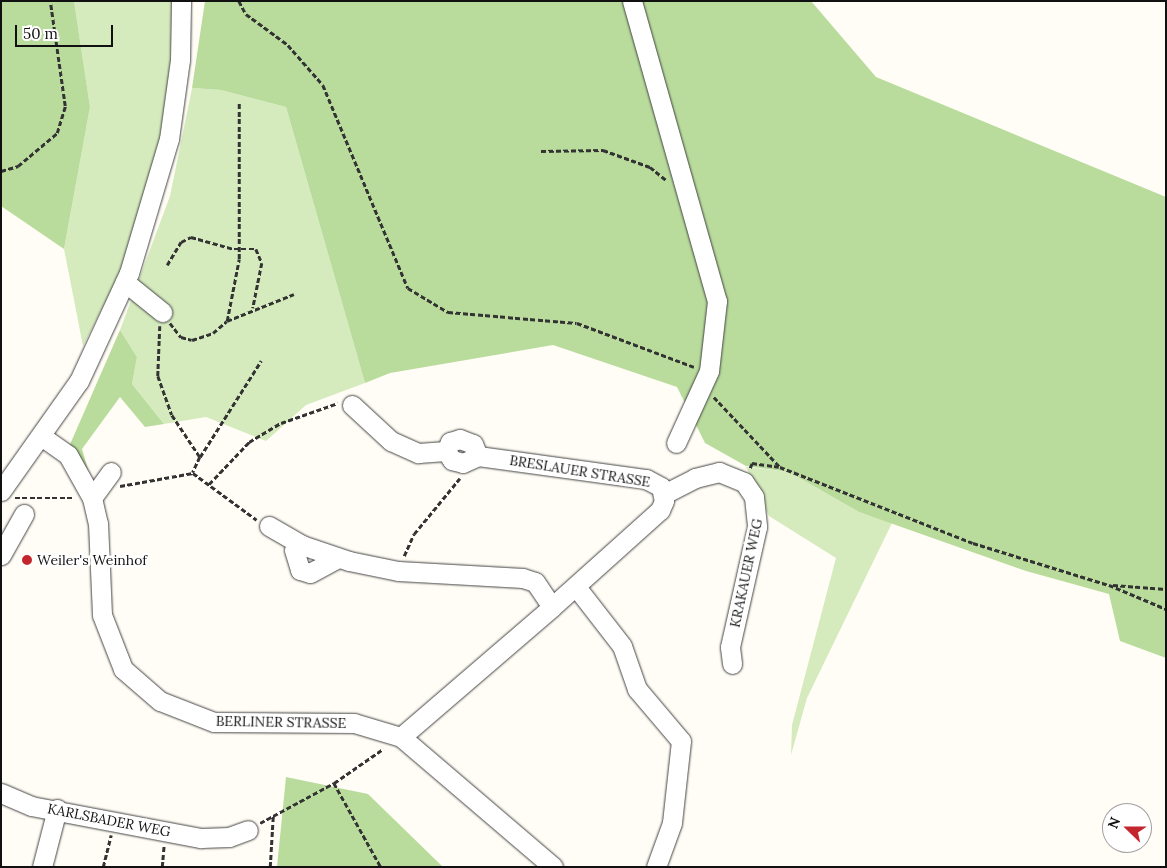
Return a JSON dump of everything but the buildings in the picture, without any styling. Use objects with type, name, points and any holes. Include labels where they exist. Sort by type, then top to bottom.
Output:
[{"type":"street","points":[[6,494],[41,436],[79,381],[125,282],[150,213],[176,100],[181,1]]},
{"type":"street","points":[[632,1],[717,301],[706,379],[676,443]]},
{"type":"street","points":[[125,282],[162,312]]},
{"type":"street","points":[[352,405],[402,448],[418,453],[446,451],[450,442],[460,438],[473,444],[478,456]]},
{"type":"street","name":"BERLINER STRASSE","points":[[41,436],[68,456],[92,498],[98,523],[102,615],[123,669],[138,684],[160,701],[214,722],[354,723],[401,737]]},
{"type":"street","name":"BRESLAUER STRASSE","points":[[478,456],[646,479],[656,482],[664,494],[660,510],[577,588],[552,607]]},
{"type":"street","points":[[664,494],[695,478],[719,472],[744,482]]},
{"type":"street","points":[[92,498],[114,480]]},
{"type":"street","name":"KRAKAUER WEG","points":[[732,664],[730,647],[759,514],[744,482]]},
{"type":"street","points":[[1,554],[24,514]]},
{"type":"street","points":[[269,526],[302,545],[294,550],[300,570],[316,572],[338,558],[398,571],[523,578],[535,582],[552,607],[401,737],[553,867]]},
{"type":"street","points":[[577,588],[622,646],[637,689],[681,741],[672,824],[656,867]]},
{"type":"street","name":"KARLSBADER WEG","points":[[1,793],[31,806],[57,809],[113,824],[165,832],[229,837],[248,830]]},
{"type":"street","points":[[42,867],[57,809]]},
{"type":"path","points":[[1,171],[18,166],[57,133],[65,106],[50,1]]},
{"type":"path","points":[[239,1],[246,14],[288,45],[323,86],[408,288],[448,312],[577,323],[706,379],[780,467]]},
{"type":"path","points":[[227,321],[239,249],[240,102]]},
{"type":"path","points":[[541,151],[603,150],[650,167],[670,184]]},
{"type":"path","points":[[167,265],[187,238],[202,237],[239,249],[256,249],[262,255],[253,308]]},
{"type":"path","points":[[162,312],[181,337],[192,340],[213,333],[227,321],[253,308],[294,294]]},
{"type":"path","points":[[162,312],[156,349],[158,376],[172,415],[200,457]]},
{"type":"path","points":[[193,472],[200,457],[261,361]]},
{"type":"path","points":[[209,484],[249,442],[281,423],[334,403],[352,405]]},
{"type":"path","points":[[398,571],[414,534],[447,500],[478,456]]},
{"type":"path","points":[[744,482],[752,463],[780,467],[973,543],[1109,585],[1166,609]]},
{"type":"path","points":[[114,480],[193,472],[269,526]]},
{"type":"path","points":[[6,494],[92,498]]},
{"type":"path","points":[[1109,585],[1166,589]]},
{"type":"path","points":[[248,830],[334,783],[401,737]]},
{"type":"path","points":[[334,783],[381,867]]},
{"type":"path","points":[[270,867],[273,815]]},
{"type":"path","points":[[103,867],[113,824]]},
{"type":"path","points":[[162,867],[165,832]]},
{"type":"green space","points":[[1,1],[74,1],[90,107],[64,249],[1,206]]},
{"type":"green space","points":[[74,1],[172,1],[173,65],[158,153],[119,275],[83,346],[64,249],[90,107]]},
{"type":"green space","points":[[205,1],[811,1],[876,77],[1166,197],[1166,658],[1120,641],[1109,594],[1026,571],[859,512],[789,472],[746,466],[705,443],[677,387],[553,345],[390,373],[365,383],[286,107],[221,90],[192,88]]},
{"type":"green space","points":[[192,88],[221,90],[286,107],[365,383],[306,405],[266,441],[206,417],[164,424],[132,384],[137,357],[120,330],[170,196]]},
{"type":"green space","points":[[120,330],[137,357],[132,384],[164,424],[145,427],[120,397],[82,449],[92,483],[68,449]]},
{"type":"green space","points":[[746,467],[789,472],[859,512],[892,523],[807,698],[791,755],[792,725],[836,558],[769,516]]},
{"type":"green space","points":[[286,777],[368,794],[443,867],[277,867]]},
{"type":"place","name":"Weiler's Weinhof","points":[[27,560]]}]
